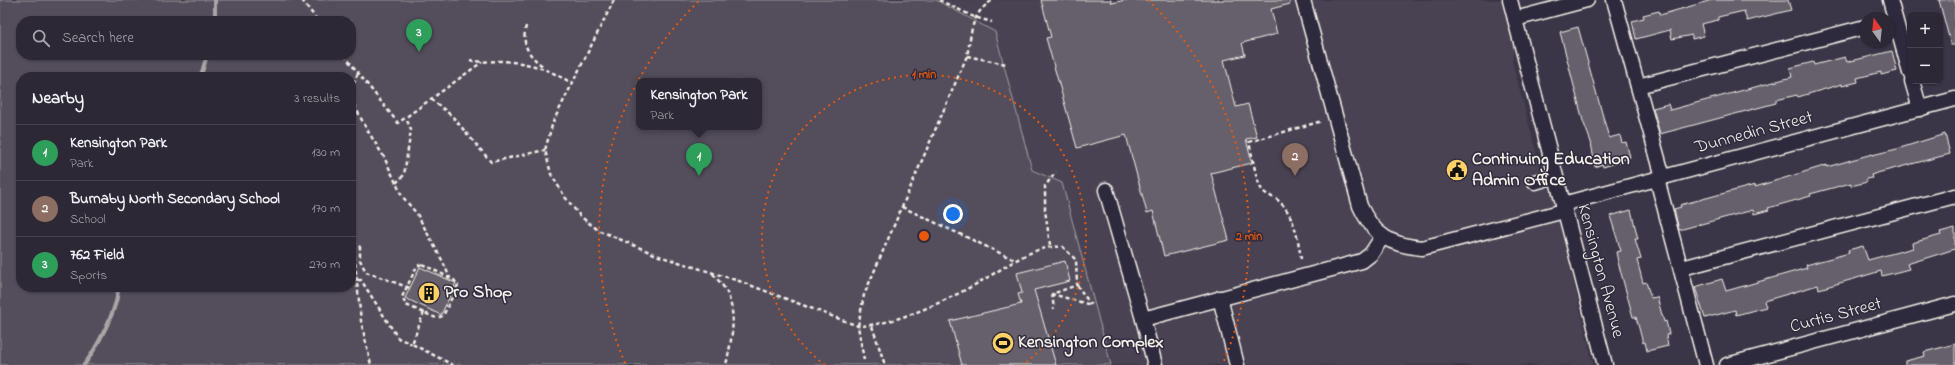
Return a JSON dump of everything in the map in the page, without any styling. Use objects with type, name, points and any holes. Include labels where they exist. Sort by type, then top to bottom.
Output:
[{"type":"street","name":"Dunnedin Street","points":[[1303,0],[1360,206],[1368,223],[1383,236],[1403,246],[1422,248],[1660,178],[1955,99]]},
{"type":"street","name":"Kensington Avenue","points":[[1510,0],[1605,365]]},
{"type":"street","points":[[1515,19],[1587,0]]},
{"type":"street","points":[[1614,0],[1638,86],[1706,365]]},
{"type":"street","points":[[1890,0],[1891,12]]},
{"type":"street","points":[[1895,29],[1907,64]]},
{"type":"street","points":[[1638,86],[1859,30]]},
{"type":"street","points":[[1913,84],[1920,109]]},
{"type":"street","points":[[1535,182],[1555,176]]},
{"type":"street","points":[[1106,190],[1155,365]]},
{"type":"street","points":[[1682,268],[1955,196]]},
{"type":"street","points":[[1143,319],[1362,261],[1371,254],[1383,236]]},
{"type":"street","points":[[1220,298],[1237,365]]},
{"type":"street","name":"Curtis Street","points":[[1727,365],[1955,304]]},
{"type":"path","points":[[302,0],[314,16]]},
{"type":"path","points":[[614,0],[553,122],[545,150],[551,174],[565,197],[580,216],[598,230],[659,256],[712,273],[858,326],[872,326],[932,306],[959,294],[1015,260],[1050,246],[1063,246],[1076,260],[1077,285],[1091,305],[1052,294]]},
{"type":"path","points":[[939,0],[974,17],[992,22]]},
{"type":"path","points":[[864,360],[858,326],[864,295],[967,56],[974,17],[982,6],[993,0]]},
{"type":"path","points":[[526,26],[523,36],[526,50],[534,60],[572,83]]},
{"type":"path","points":[[967,56],[1006,64]]},
{"type":"path","points":[[348,60],[398,124],[482,62]]},
{"type":"path","points":[[470,60],[482,62],[523,62],[546,68]]},
{"type":"path","points":[[356,79],[358,74]]},
{"type":"path","points":[[431,99],[452,116],[491,162],[545,150]]},
{"type":"path","points":[[356,109],[384,157],[402,196],[417,214],[450,278]]},
{"type":"path","points":[[396,183],[404,175],[411,130],[406,118]]},
{"type":"path","points":[[1301,259],[1294,225],[1288,211],[1278,201],[1262,190],[1258,181],[1249,142],[1323,121]]},
{"type":"path","points":[[1050,246],[1045,210],[1046,186],[1056,172]]},
{"type":"path","points":[[902,207],[1015,260]]},
{"type":"path","points":[[356,244],[360,247],[360,260],[366,272],[410,288]]},
{"type":"path","points":[[422,264],[450,278],[458,285],[443,316],[436,318],[406,305],[402,297],[406,287],[417,266],[422,264]]},
{"type":"path","points":[[356,265],[361,321],[371,365]]},
{"type":"path","points":[[712,273],[725,290],[729,299],[732,314],[732,336],[726,365]]},
{"type":"path","points":[[358,280],[361,280],[398,338],[453,365]]},
{"type":"path","points":[[1052,294],[1077,285]]},
{"type":"path","points":[[1052,294],[1054,309]]},
{"type":"path","points":[[412,344],[424,312]]},
{"type":"path","points":[[872,326],[885,365]]},
{"type":"shaded area","points":[[0,0],[936,0],[995,32],[1032,170],[1062,183],[1111,365],[0,365]]},
{"type":"shaded area","points":[[936,0],[1501,0],[1514,49],[1512,61],[1545,185],[1551,191],[1593,365],[1111,365],[1062,183],[1032,170],[995,32]]},
{"type":"building","points":[[1041,0],[1111,0],[1112,3],[1125,0],[1290,0],[1290,4],[1271,9],[1277,34],[1242,43],[1245,55],[1224,60],[1236,107],[1248,104],[1257,137],[1246,139],[1252,163],[1211,173],[1229,240],[1164,256],[1153,211],[1147,213],[1126,135],[1077,148],[1046,38],[1051,37]]},
{"type":"building","points":[[1712,0],[1788,0],[1791,10],[1747,21],[1744,11],[1718,17],[1718,20],[1701,24],[1704,36],[1692,39],[1692,35],[1672,39],[1670,30],[1636,39],[1632,21],[1644,18],[1643,15],[1659,11],[1660,15]]},
{"type":"building","points":[[1939,0],[1955,0],[1955,45],[1951,45]]},
{"type":"building","points":[[1578,27],[1609,138],[1620,135],[1622,143],[1626,142],[1630,157],[1620,162],[1603,167],[1602,164],[1595,167],[1591,142],[1583,121],[1560,32]]},
{"type":"building","points":[[1892,51],[1897,71],[1881,75],[1881,72],[1857,78],[1858,82],[1842,86],[1842,84],[1798,97],[1797,95],[1776,100],[1776,103],[1660,134],[1653,108],[1668,104],[1670,110],[1792,77],[1790,68],[1813,62],[1814,65],[1845,57],[1847,62]]},
{"type":"building","points":[[1945,134],[1950,154],[1877,173],[1871,175],[1872,178],[1866,179],[1867,182],[1851,186],[1851,183],[1810,194],[1811,196],[1768,208],[1769,210],[1754,214],[1753,210],[1679,230],[1674,209],[1681,207],[1680,205],[1755,185],[1755,187],[1827,165],[1827,167],[1872,154],[1897,149]]},
{"type":"building","points":[[1631,210],[1638,239],[1635,239],[1641,259],[1637,260],[1643,283],[1646,282],[1651,298],[1657,297],[1669,334],[1666,335],[1668,346],[1647,351],[1645,342],[1643,343],[1636,317],[1633,317],[1616,252],[1621,251],[1610,216]]},
{"type":"building","points":[[1955,228],[1955,249],[1907,264],[1909,269],[1882,276],[1881,271],[1819,289],[1818,285],[1764,301],[1766,307],[1736,315],[1735,310],[1705,318],[1695,287],[1722,279],[1726,291],[1807,268],[1806,265],[1849,253],[1848,250],[1863,246],[1868,260],[1913,248],[1912,243],[1941,235],[1940,232]]},
{"type":"building","name":"Kensington Complex","points":[[1065,261],[1070,281],[1034,290],[1056,365],[962,365],[950,321],[1021,304],[1018,294],[1022,293],[1017,273]]},
{"type":"building","name":"Pro Shop","points":[[420,267],[456,283],[441,315],[405,298]]},
{"type":"building","points":[[1955,344],[1955,365],[1905,365],[1905,361],[1925,356],[1924,352]]},
{"type":"waterway","points":[[215,0],[215,16]]},
{"type":"waterway","points":[[202,72],[206,60]]},
{"type":"waterway","points":[[84,365],[95,349],[106,328],[115,305],[117,292]]},
{"type":"place","name":"762 Field","points":[[419,52]]},
{"type":"place","name":"Continuing Education Admin Office","points":[[1457,170]]},
{"type":"place","name":"Kensington Park","points":[[699,176]]},
{"type":"place","name":"Burnaby North Secondary School","points":[[1295,176]]},
{"type":"place","name":"Pro Shop","points":[[429,293]]},
{"type":"place","name":"Kensington Complex","points":[[1003,343]]}]
